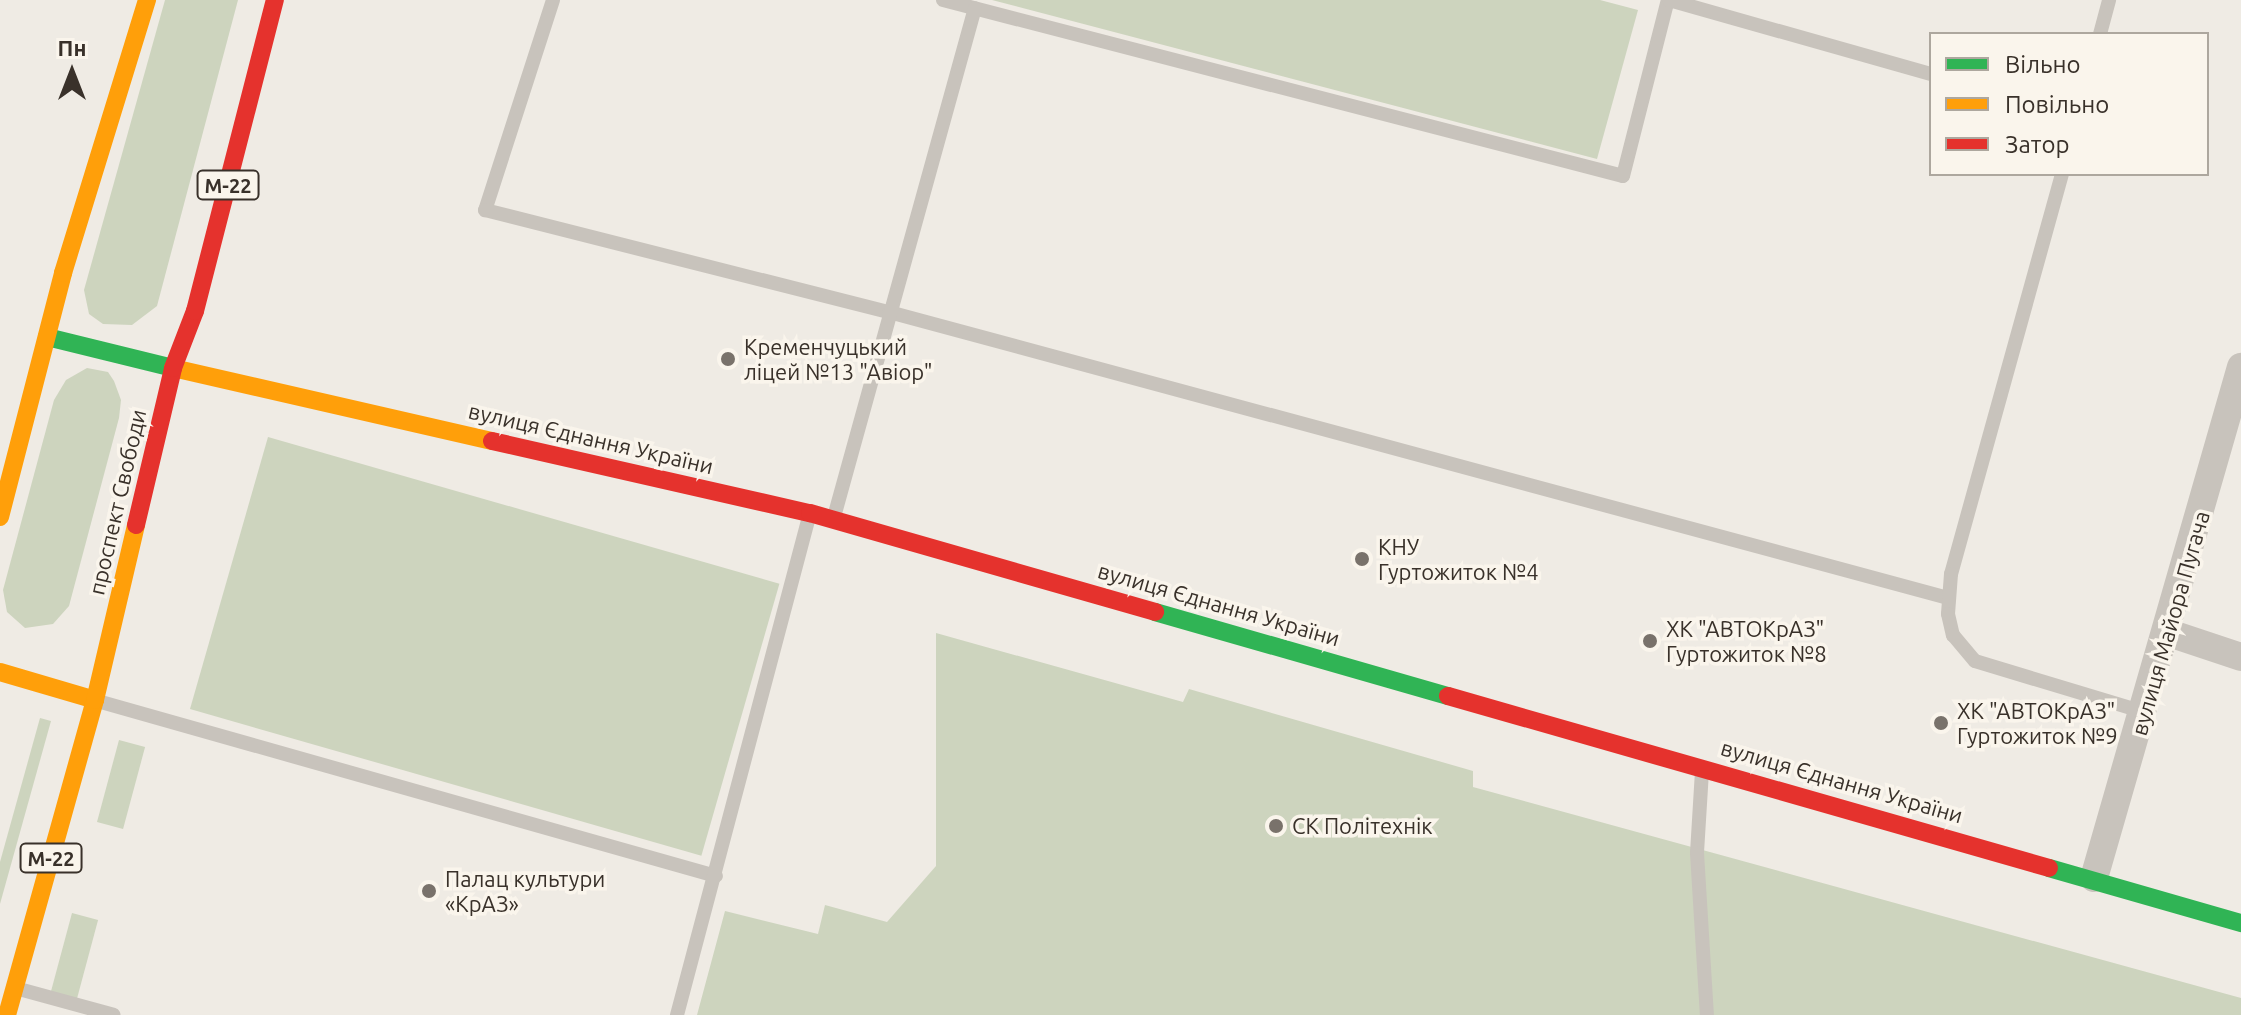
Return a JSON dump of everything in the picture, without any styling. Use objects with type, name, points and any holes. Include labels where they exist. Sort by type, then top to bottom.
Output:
[{"type":"main road","points":[[0,517],[47,337],[147,0]]},
{"type":"main road","name":"проспект Свободи","points":[[7,1015],[95,700],[173,368],[195,311],[275,0]]},
{"type":"main road","name":"вулиця Єднання України","points":[[47,337],[833,519],[2094,878],[2241,923]]},
{"type":"main road","points":[[0,672],[95,700]]},
{"type":"street","name":"вулиця Майора Пугача","points":[[2094,878],[2169,633],[2241,367]]},
{"type":"street","points":[[2169,633],[2241,657]]},
{"type":"lane","points":[[553,0],[485,210],[889,312],[1948,598]]},
{"type":"lane","points":[[943,0],[1623,176],[1669,0],[1929,73]]},
{"type":"lane","points":[[2101,32],[2109,0]]},
{"type":"lane","points":[[833,519],[975,8]]},
{"type":"lane","points":[[2061,176],[1948,598],[1953,635],[1975,661],[2145,713]]},
{"type":"lane","points":[[677,1015],[810,513]]},
{"type":"lane","points":[[95,700],[716,876]]},
{"type":"lane","points":[[1702,767],[1697,853],[1707,1015]]},
{"type":"lane","points":[[14,988],[114,1015]]},
{"type":"green space","points":[[165,0],[238,0],[157,306],[132,325],[103,324],[89,314],[84,290]]},
{"type":"green space","points":[[992,0],[1600,0],[1638,10],[1597,159]]},
{"type":"green space","points":[[87,368],[108,372],[114,381],[121,400],[119,418],[69,606],[53,624],[25,628],[7,612],[3,590],[54,400],[66,380]]},
{"type":"green space","points":[[268,437],[779,584],[701,856],[190,709]]},
{"type":"green space","name":"СК Політехнік","points":[[936,633],[1183,702],[1189,689],[1473,771],[1473,787],[2241,998],[2241,1015],[697,1015],[725,911],[818,934],[825,905],[887,922],[936,866]]},
{"type":"green space","points":[[40,718],[51,721],[0,904],[0,862]]},
{"type":"green space","points":[[119,740],[145,747],[123,829],[97,822]]},
{"type":"green space","points":[[72,913],[98,920],[76,1002],[50,995]]},
{"type":"traffic: fast","points":[[47,337],[173,368]]},
{"type":"traffic: fast","points":[[1155,612],[1448,696]]},
{"type":"traffic: fast","points":[[2049,868],[2241,923]]},
{"type":"traffic: slow","points":[[0,517],[63,273],[147,0]]},
{"type":"traffic: slow","points":[[173,368],[492,441]]},
{"type":"traffic: slow","points":[[7,1015],[95,700],[136,525]]},
{"type":"traffic: slow","points":[[0,672],[95,700]]},
{"type":"traffic: jam","points":[[136,525],[173,368],[195,311],[275,0]]},
{"type":"traffic: jam","points":[[492,441],[810,513],[1155,612]]},
{"type":"traffic: jam","points":[[1448,696],[2049,868]]},
{"type":"place","name":"Кременчуцький ліцей №13 \"Авіор\"","points":[[728,359]]},
{"type":"place","name":"КНУ Гуртожиток №4","points":[[1362,559]]},
{"type":"place","name":"ХК \"АВТОКрАЗ\" Гуртожиток №8","points":[[1650,641]]},
{"type":"place","name":"ХК \"АВТОКрАЗ\" Гуртожиток №9","points":[[1941,723]]},
{"type":"place","name":"СК Політехнік","points":[[1276,826]]},
{"type":"place","name":"Палац культури «КрАЗ»","points":[[429,891]]}]
